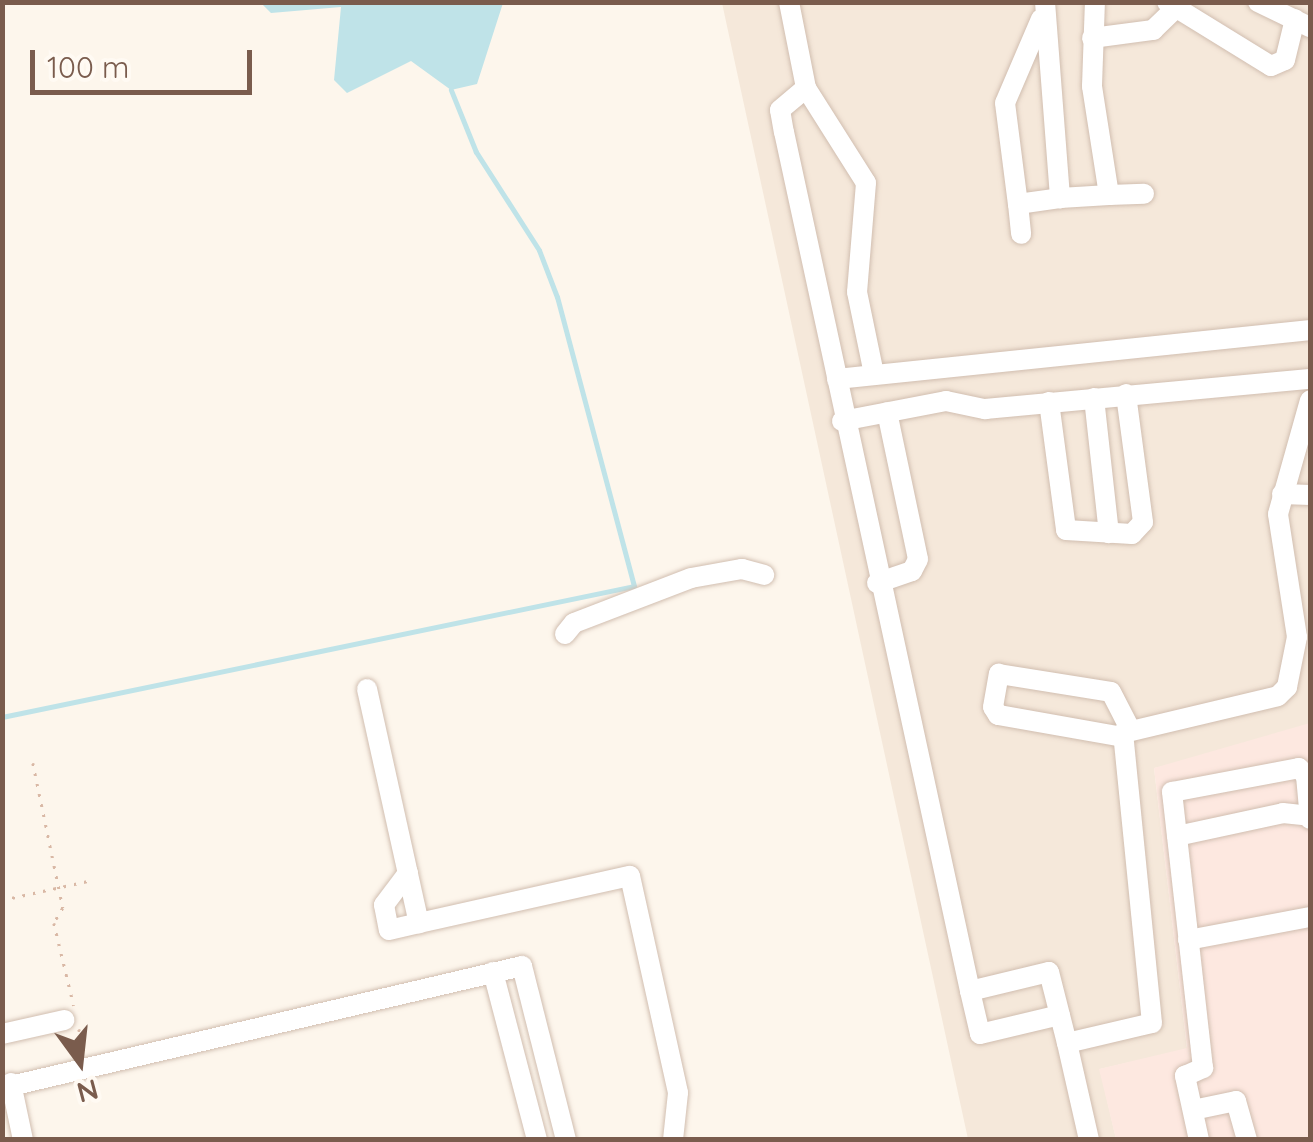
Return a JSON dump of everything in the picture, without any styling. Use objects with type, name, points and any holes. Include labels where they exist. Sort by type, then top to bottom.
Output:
[{"type":"lane","points":[[788,2],[806,88],[866,183],[857,292],[874,374]]},
{"type":"lane","points":[[1095,2],[1092,38],[1109,195]]},
{"type":"lane","points":[[1092,38],[1153,30],[1171,5],[1271,66],[1285,60],[1303,23],[1258,2]]},
{"type":"lane","points":[[1043,10],[1060,198]]},
{"type":"lane","points":[[1021,234],[1005,103],[1043,10]]},
{"type":"lane","points":[[806,88],[780,110],[877,583],[980,1034],[1060,1016]]},
{"type":"lane","points":[[1018,204],[1144,194]]},
{"type":"lane","points":[[837,379],[1310,330]]},
{"type":"lane","points":[[842,421],[946,400],[985,409],[1310,379]]},
{"type":"lane","points":[[1049,402],[1066,530],[1132,534],[1143,522],[1126,394]]},
{"type":"lane","points":[[1094,398],[1109,532]]},
{"type":"lane","points":[[1066,1044],[1152,1023],[1126,733],[1110,692],[999,674],[993,707],[998,715],[1126,733],[1278,696],[1287,687],[1297,657],[1277,526],[1282,494],[1306,432],[1310,400]]},
{"type":"lane","points":[[877,583],[912,571],[918,559],[887,412]]},
{"type":"lane","points":[[1282,494],[1310,495]]},
{"type":"lane","points":[[565,634],[574,623],[691,578],[742,568],[764,575]]},
{"type":"lane","points":[[367,689],[419,923]]},
{"type":"lane","points":[[1177,836],[1283,812],[1310,817],[1306,776],[1282,767],[1172,792],[1202,1068],[1186,1076],[1199,1140]]},
{"type":"lane","points":[[408,873],[384,905],[389,930],[630,876],[678,1093],[673,1140]]},
{"type":"lane","points":[[1188,940],[1310,917]]},
{"type":"lane","points":[[23,1140],[5,1085],[522,966],[566,1140]]},
{"type":"lane","points":[[493,972],[538,1140]]},
{"type":"lane","points":[[970,991],[1049,972],[1088,1140]]},
{"type":"lane","points":[[2,1034],[64,1020]]},
{"type":"lane","points":[[1193,1110],[1236,1101],[1246,1140]]},
{"type":"path","points":[[33,763],[63,908],[54,922],[84,1050]]},
{"type":"path","points":[[2,900],[88,881]]},
{"type":"shaded area","points":[[722,3],[1310,3],[1310,736],[1154,768],[1187,1049],[1100,1069],[1116,1139],[968,1139]]},
{"type":"shaded area","points":[[1310,723],[1310,1139],[1116,1139],[1099,1069],[1187,1048],[1154,768]]},
{"type":"water","points":[[503,2],[477,84],[451,90],[411,61],[347,93],[334,80],[341,7],[271,13],[261,3]]},
{"type":"waterway","points":[[2,717],[634,586],[557,297],[539,250],[476,152],[451,90]]}]
